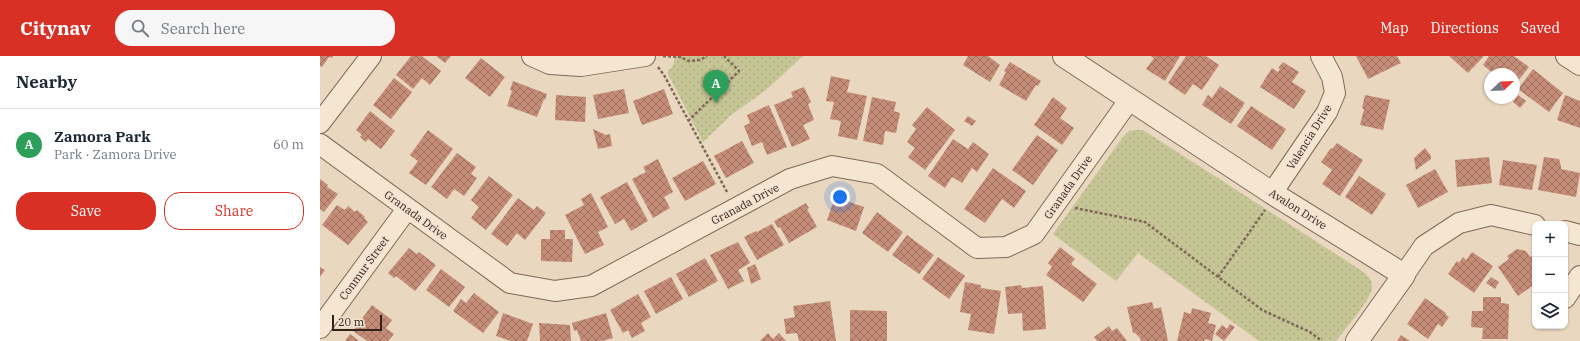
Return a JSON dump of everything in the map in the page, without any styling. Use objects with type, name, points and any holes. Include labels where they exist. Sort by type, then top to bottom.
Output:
[{"type":"street","points":[[320,123],[371,56]]},
{"type":"street","points":[[532,56],[550,64],[581,66],[650,59]]},
{"type":"street","name":"Avalon Drive","points":[[1064,56],[1272,193],[1404,276]]},
{"type":"street","name":"Valencia Drive","points":[[1272,193],[1327,112],[1335,94],[1332,77],[1321,56]]},
{"type":"street","points":[[1566,56],[1580,65]]},
{"type":"street","name":"Granada Drive","points":[[320,144],[510,283],[555,291],[591,286],[790,180],[832,166],[877,174],[977,248],[1006,247],[1034,234],[1130,99]]},
{"type":"street","name":"Conmur Street","points":[[320,328],[407,209]]},
{"type":"street","points":[[1356,341],[1424,246],[1459,223],[1491,215],[1532,224]]},
{"type":"street","points":[[1568,232],[1580,235]]},
{"type":"street","points":[[1568,294],[1580,276]]},
{"type":"path","points":[[662,56],[680,57],[689,61],[700,60],[707,56]]},
{"type":"path","points":[[688,121],[739,71],[724,56]]},
{"type":"path","points":[[650,59],[664,75],[735,209]]},
{"type":"path","points":[[1218,277],[1267,208],[1272,193]]},
{"type":"path","points":[[1056,204],[1145,222],[1262,310],[1310,332],[1322,341]]},
{"type":"shaded area","points":[[675,56],[803,56],[766,90],[731,115],[703,142],[667,72],[673,66]]},
{"type":"shaded area","points":[[1143,130],[1362,271],[1370,279],[1372,286],[1368,298],[1336,341],[1259,341],[1138,253],[1116,281],[1053,234],[1123,137],[1129,131]]},
{"type":"building","points":[[320,56],[333,56],[332,58],[329,57],[322,67],[320,66]]},
{"type":"building","points":[[411,56],[422,56],[441,71],[430,85],[422,78],[413,89],[396,75]]},
{"type":"building","points":[[436,56],[451,56],[445,63]]},
{"type":"building","points":[[968,56],[988,56],[1000,65],[990,82],[963,65]]},
{"type":"building","points":[[1151,56],[1180,56],[1165,81],[1146,69],[1154,58]]},
{"type":"building","points":[[1186,56],[1206,56],[1219,65],[1202,90],[1193,84],[1185,95],[1168,83]]},
{"type":"building","points":[[1356,56],[1397,56],[1401,63],[1368,79]]},
{"type":"building","points":[[1449,56],[1484,56],[1468,73]]},
{"type":"building","points":[[1489,56],[1514,56],[1529,67],[1520,78],[1520,68],[1487,68],[1483,65]]},
{"type":"building","points":[[481,58],[505,77],[490,97],[465,78]]},
{"type":"building","points":[[1010,62],[1041,81],[1038,86],[1036,85],[1026,101],[999,85],[1006,72],[1004,71]]},
{"type":"building","points":[[1283,62],[1299,72],[1292,82],[1306,91],[1294,109],[1260,87],[1272,68],[1278,72],[1280,69],[1278,68]]},
{"type":"building","points":[[1533,69],[1563,93],[1549,112],[1520,90],[1520,86]]},
{"type":"building","points":[[831,76],[850,80],[847,92],[867,96],[857,140],[838,136],[841,121],[830,119],[834,102],[826,101]]},
{"type":"building","points":[[394,78],[412,92],[391,119],[373,105]]},
{"type":"building","points":[[513,81],[547,94],[537,117],[507,106],[512,91],[510,90]]},
{"type":"building","points":[[1220,86],[1245,103],[1231,124],[1202,105],[1208,95],[1212,98]]},
{"type":"building","points":[[804,87],[811,102],[808,104],[814,120],[803,125],[810,139],[792,147],[774,105],[793,97],[791,92]]},
{"type":"building","points":[[624,89],[629,113],[598,119],[593,95]]},
{"type":"building","points":[[664,89],[673,114],[642,125],[633,101]]},
{"type":"building","points":[[556,95],[586,97],[585,122],[555,120]]},
{"type":"building","points":[[1365,95],[1390,100],[1383,130],[1360,125],[1364,109],[1362,108]]},
{"type":"building","points":[[1565,95],[1580,101],[1580,128],[1557,120]]},
{"type":"building","points":[[1520,96],[1526,101],[1520,108],[1515,104],[1520,104]]},
{"type":"building","points":[[872,97],[896,102],[894,111],[900,113],[896,133],[885,131],[883,145],[863,141]]},
{"type":"building","points":[[1053,97],[1067,108],[1060,118],[1074,128],[1062,145],[1034,125]]},
{"type":"building","points":[[769,105],[787,147],[767,155],[762,142],[752,146],[744,126],[750,123],[747,115]]},
{"type":"building","points":[[1251,106],[1286,129],[1272,150],[1237,126]]},
{"type":"building","points":[[927,107],[955,130],[925,170],[908,157],[915,148],[907,142],[916,129],[912,125]]},
{"type":"building","points":[[370,111],[395,131],[381,149],[368,139],[366,142],[360,137],[362,135],[356,130]]},
{"type":"building","points":[[968,116],[976,121],[972,126],[964,121]]},
{"type":"building","points":[[593,129],[606,135],[610,134],[612,146],[598,149]]},
{"type":"building","points":[[428,130],[453,149],[426,185],[409,173],[418,161],[410,155]]},
{"type":"building","points":[[1037,135],[1058,150],[1033,185],[1012,170]]},
{"type":"building","points":[[953,139],[968,149],[973,142],[989,154],[977,172],[972,168],[962,183],[952,177],[945,188],[928,176]]},
{"type":"building","points":[[742,141],[754,163],[726,178],[714,156]]},
{"type":"building","points":[[1337,143],[1363,160],[1340,196],[1322,184],[1332,170],[1321,162],[1331,148],[1332,149]]},
{"type":"building","points":[[1425,148],[1431,156],[1431,159],[1416,170],[1414,158]]},
{"type":"building","points":[[457,153],[476,167],[471,174],[477,178],[464,196],[454,189],[447,199],[431,187]]},
{"type":"building","points":[[1489,157],[1492,183],[1457,187],[1455,160]]},
{"type":"building","points":[[1544,157],[1559,159],[1561,169],[1580,173],[1576,197],[1538,190]]},
{"type":"building","points":[[658,159],[673,192],[664,197],[670,208],[653,218],[632,179],[646,172],[643,167]]},
{"type":"building","points":[[1503,160],[1537,165],[1532,190],[1499,185]]},
{"type":"building","points":[[703,161],[716,184],[685,201],[672,178]]},
{"type":"building","points":[[993,168],[1026,191],[1014,208],[1002,199],[985,223],[964,209]]},
{"type":"building","points":[[1435,169],[1448,192],[1418,208],[1406,185]]},
{"type":"building","points":[[489,176],[513,195],[486,230],[471,218],[479,207],[471,200]]},
{"type":"building","points":[[1359,176],[1386,194],[1372,215],[1345,197]]},
{"type":"building","points":[[320,179],[328,185],[327,187],[338,194],[324,212],[320,209]]},
{"type":"building","points":[[627,182],[648,221],[631,231],[624,219],[615,224],[600,197]]},
{"type":"building","points":[[591,193],[608,227],[598,232],[604,245],[585,254],[565,215],[584,205],[581,199]]},
{"type":"building","points":[[835,197],[864,207],[856,231],[827,220]]},
{"type":"building","points":[[518,198],[534,210],[537,206],[546,213],[525,240],[517,233],[507,246],[491,234]]},
{"type":"building","points":[[806,203],[809,208],[807,209],[817,227],[789,243],[780,227],[778,228],[774,221]]},
{"type":"building","points":[[337,205],[345,210],[348,206],[355,212],[357,210],[368,222],[348,245],[322,225]]},
{"type":"building","points":[[877,212],[903,232],[888,252],[862,233]]},
{"type":"building","points":[[772,224],[784,245],[757,260],[744,237]]},
{"type":"building","points":[[550,230],[565,230],[565,239],[573,239],[572,262],[541,261],[541,239],[550,239]]},
{"type":"building","points":[[907,235],[934,255],[919,274],[892,255]]},
{"type":"building","points":[[738,242],[750,263],[738,270],[744,281],[728,289],[710,255]]},
{"type":"building","points":[[1060,247],[1075,259],[1071,264],[1097,284],[1083,302],[1046,275],[1052,267],[1048,263]]},
{"type":"building","points":[[409,248],[417,254],[419,252],[436,265],[415,291],[396,276],[394,278],[388,273]]},
{"type":"building","points":[[1517,249],[1526,251],[1530,257],[1532,256],[1532,286],[1518,296],[1498,267],[1509,259],[1507,256]]},
{"type":"building","points":[[1472,252],[1493,266],[1474,293],[1448,274],[1457,261],[1459,263],[1463,257],[1466,260]]},
{"type":"building","points":[[938,257],[965,276],[949,299],[922,279]]},
{"type":"building","points":[[705,258],[718,281],[689,297],[676,274]]},
{"type":"building","points":[[755,264],[761,279],[751,284],[747,268]]},
{"type":"building","points":[[320,267],[325,270],[320,277]]},
{"type":"building","points":[[441,269],[465,287],[449,307],[426,290]]},
{"type":"building","points":[[671,277],[683,299],[656,314],[644,291]]},
{"type":"building","points":[[1491,277],[1499,282],[1495,289],[1486,283]]},
{"type":"building","points":[[965,282],[981,285],[981,288],[1001,291],[994,334],[968,330],[971,314],[960,312]]},
{"type":"building","points":[[1021,285],[1022,288],[1043,286],[1046,329],[1023,331],[1022,313],[1008,314],[1005,287]]},
{"type":"building","points":[[474,293],[499,312],[483,333],[453,311],[461,299],[466,303]]},
{"type":"building","points":[[638,294],[651,317],[641,323],[645,331],[632,338],[628,330],[623,333],[610,310]]},
{"type":"building","points":[[1483,297],[1501,297],[1501,303],[1509,304],[1508,339],[1482,339],[1483,328],[1471,327],[1472,311],[1483,311]]},
{"type":"building","points":[[1425,298],[1446,313],[1445,314],[1449,317],[1442,327],[1438,324],[1428,339],[1407,324]]},
{"type":"building","points":[[830,301],[836,341],[799,341],[797,333],[786,334],[784,319],[795,317],[793,306]]},
{"type":"building","points":[[1152,302],[1154,309],[1161,307],[1168,341],[1141,341],[1135,333],[1133,333],[1127,307]]},
{"type":"building","points":[[372,305],[392,320],[386,328],[394,334],[388,341],[367,341],[353,331]]},
{"type":"building","points":[[1192,308],[1211,313],[1208,323],[1216,325],[1212,341],[1205,339],[1204,341],[1177,341],[1184,312],[1191,314]]},
{"type":"building","points":[[850,310],[887,311],[887,341],[850,341]]},
{"type":"building","points":[[503,313],[533,324],[527,341],[511,341],[496,336]]},
{"type":"building","points":[[606,313],[613,338],[602,341],[581,341],[577,330],[574,331],[572,323]]},
{"type":"building","points":[[539,323],[570,325],[571,341],[540,341]]},
{"type":"building","points":[[1230,324],[1235,327],[1224,341],[1215,334],[1222,325],[1227,329]]},
{"type":"building","points":[[1109,326],[1112,331],[1117,328],[1127,341],[1097,341],[1094,337]]},
{"type":"building","points":[[768,333],[773,339],[779,333],[786,341],[760,341]]},
{"type":"building","points":[[350,334],[359,341],[345,341]]},
{"type":"building","points":[[1401,335],[1410,341],[1397,341]]},
{"type":"place","name":"Zamora Park","points":[[716,103]]}]
